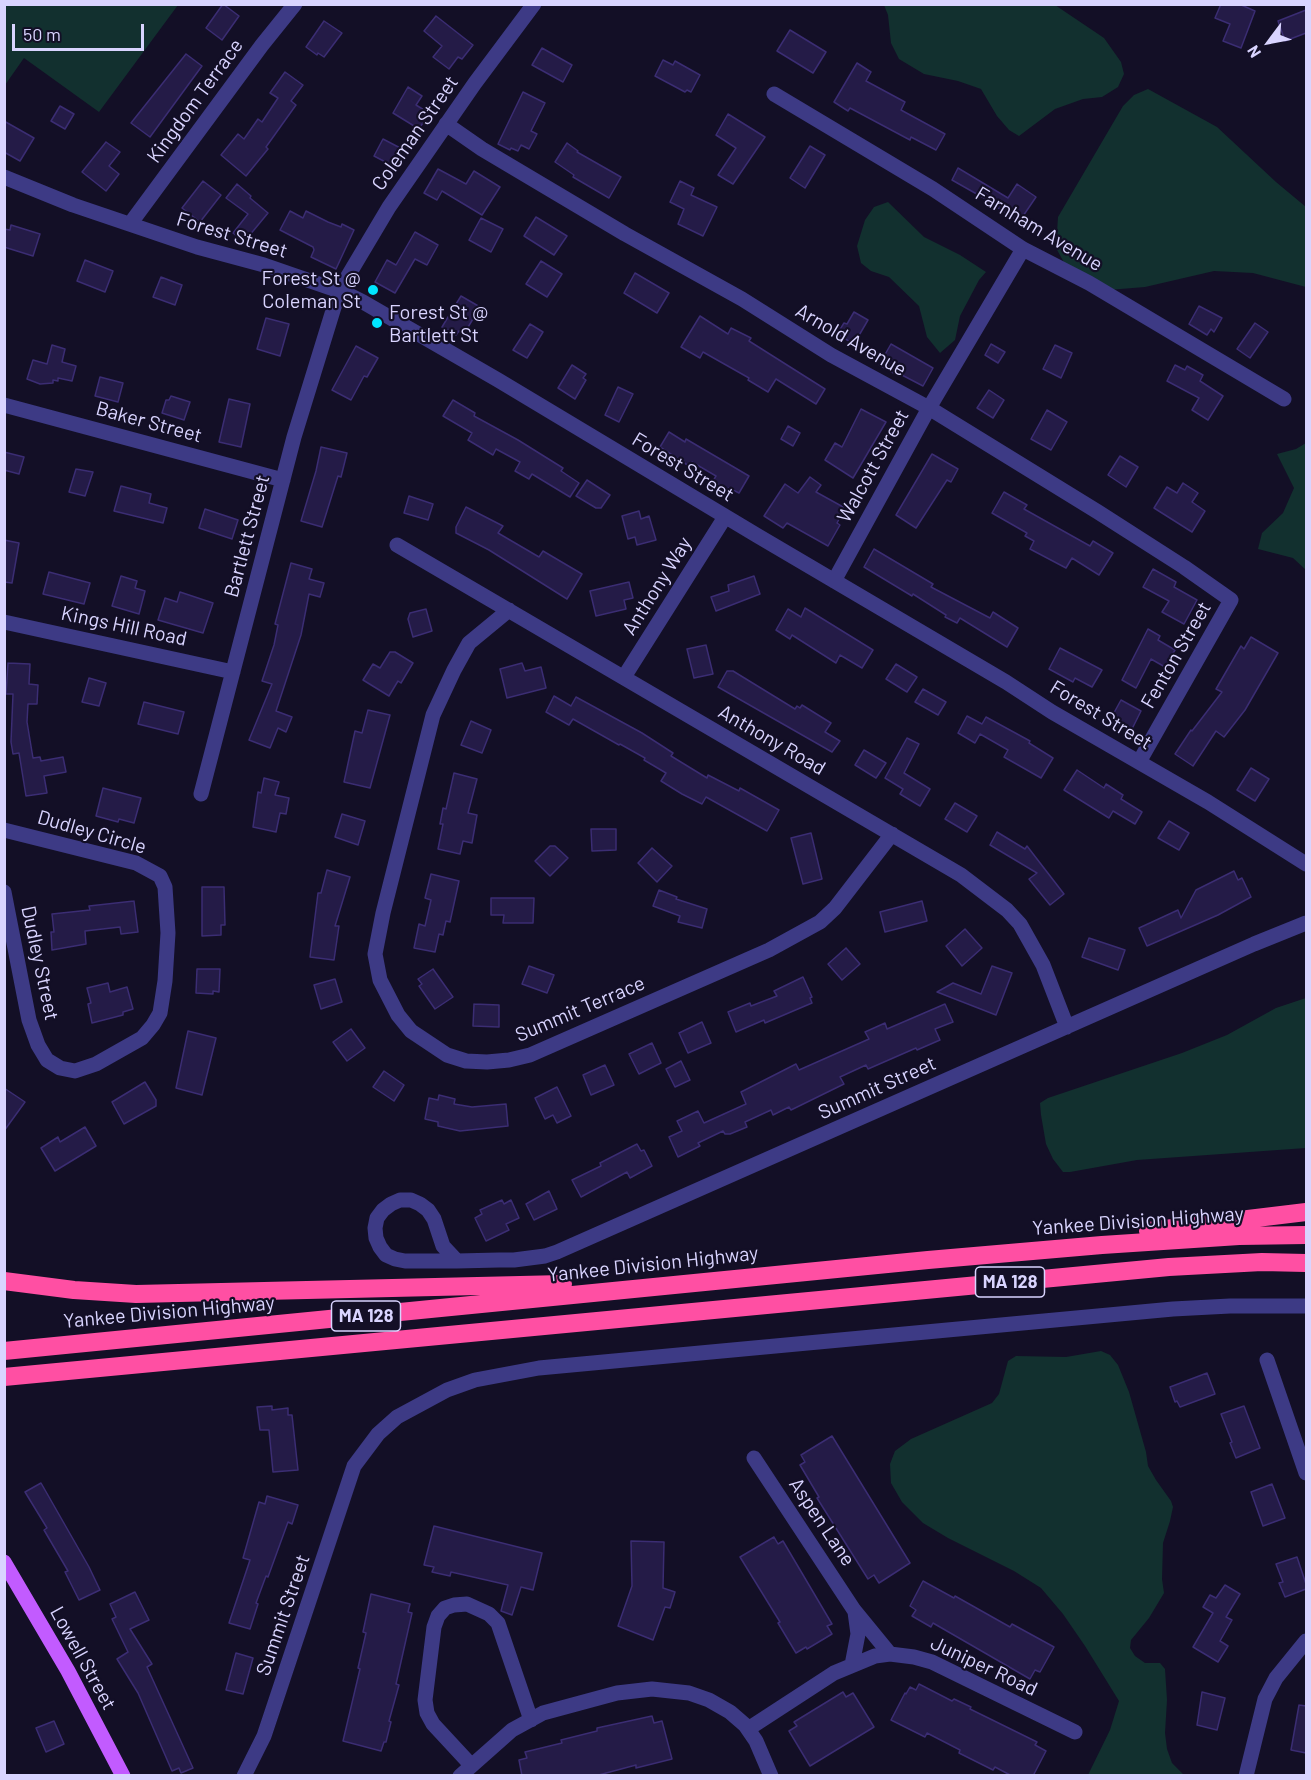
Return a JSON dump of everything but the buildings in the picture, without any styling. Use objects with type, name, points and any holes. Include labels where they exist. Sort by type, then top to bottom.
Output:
[{"type":"highway","points":[[1008,1253],[1176,1227],[1306,1212]]},
{"type":"highway","name":"Yankee Division Highway","points":[[4,1351],[1008,1253],[1216,1237],[1306,1234]]},
{"type":"highway","name":"MA 128","points":[[4,1377],[1169,1267],[1262,1262],[1306,1263]]},
{"type":"highway","points":[[4,1281],[74,1290],[136,1294],[726,1279]]},
{"type":"main road","name":"Lowell Street","points":[[4,1562],[68,1671],[123,1776]]},
{"type":"street","name":"Kingdom Terrace","points":[[130,224],[262,45],[295,4]]},
{"type":"street","name":"Coleman Street","points":[[339,291],[389,207],[446,124],[534,4]]},
{"type":"street","name":"Farnham Avenue","points":[[774,94],[933,189],[1023,249],[1098,289],[1284,399]]},
{"type":"street","name":"Arnold Avenue","points":[[446,124],[482,149],[625,234],[742,299],[831,355],[929,408],[1117,524],[1231,600]]},
{"type":"street","name":"Forest Street","points":[[4,177],[73,205],[198,247],[264,265],[339,291],[363,302],[1208,802],[1306,864]]},
{"type":"street","name":"Walcott Street","points":[[834,581],[929,408],[1023,249]]},
{"type":"street","name":"Bartlett Street","points":[[201,794],[283,480],[339,291]]},
{"type":"street","name":"Baker Street","points":[[4,405],[283,480]]},
{"type":"street","name":"Anthony Way","points":[[624,677],[725,517]]},
{"type":"street","name":"Anthony Road","points":[[397,544],[962,875],[1007,910],[1020,924],[1043,965],[1067,1027]]},
{"type":"street","name":"Fenton Street","points":[[1139,762],[1231,600]]},
{"type":"street","name":"Summit Terrace","points":[[509,610],[469,644],[453,670],[432,715],[375,954],[380,980],[398,1015],[411,1031],[447,1055],[466,1061],[487,1062],[530,1055],[769,950],[810,928],[835,908],[892,834]]},
{"type":"street","name":"Kings Hill Road","points":[[4,622],[233,672]]},
{"type":"street","name":"Dudley Circle","points":[[4,830],[136,863],[159,876],[165,887],[168,933],[160,1013],[142,1038],[96,1064],[75,1071],[60,1068]]},
{"type":"street","name":"Dudley Street","points":[[4,892],[29,1020],[38,1045],[47,1060],[60,1068]]},
{"type":"street","name":"Summit Street","points":[[457,1260],[443,1246],[434,1219],[420,1204],[411,1200],[400,1200],[383,1210],[377,1218],[375,1228],[380,1247],[386,1255],[395,1260],[405,1261],[514,1260],[545,1256],[1306,923]]},
{"type":"street","name":"Summit Street","points":[[244,1776],[264,1736],[354,1466],[378,1434],[397,1417],[419,1403],[447,1390],[475,1380],[562,1366],[1173,1309],[1306,1306]]},
{"type":"street","points":[[1267,1360],[1306,1473]]},
{"type":"street","name":"Aspen Lane","points":[[754,1458],[854,1610],[890,1654]]},
{"type":"street","points":[[471,1765],[433,1724],[427,1713],[425,1700],[434,1627],[438,1616],[446,1608],[467,1604],[489,1614],[498,1623],[531,1720]]},
{"type":"street","name":"Aspen Lane","points":[[852,1665],[858,1634],[854,1610]]},
{"type":"street","points":[[1246,1776],[1265,1699],[1276,1678],[1306,1641]]},
{"type":"street","name":"Juniper Road","points":[[748,1729],[834,1673],[875,1656],[890,1654],[932,1662],[1075,1732]]},
{"type":"street","points":[[460,1776],[512,1730],[543,1713],[617,1693],[652,1689],[689,1693],[709,1700],[730,1712],[748,1729],[756,1741],[771,1776]]},
{"type":"green space","points":[[4,5],[178,5],[99,112],[24,58],[5,85]]},
{"type":"green space","points":[[884,5],[1055,5],[1104,38],[1121,62],[1124,74],[1118,87],[1102,97],[1083,99],[1055,109],[1019,136],[1009,130],[997,116],[981,89],[958,81],[924,74],[899,59],[891,43],[888,15]]},
{"type":"green space","points":[[1148,89],[1217,127],[1306,207],[1306,287],[1253,273],[1214,271],[1145,287],[1108,290],[1071,275],[1056,248],[1058,217],[1123,106],[1134,95]]},
{"type":"green space","points":[[888,202],[924,237],[960,255],[986,272],[979,280],[960,316],[955,340],[940,353],[927,337],[919,306],[889,277],[871,271],[861,263],[857,246],[865,220],[874,207]]},
{"type":"green space","points":[[1306,443],[1306,570],[1293,558],[1258,549],[1262,533],[1283,513],[1294,488],[1277,454],[1296,449]]},
{"type":"green space","points":[[1306,998],[1306,1148],[1137,1160],[1070,1172],[1063,1172],[1053,1159],[1046,1144],[1040,1103],[1048,1098],[1182,1053],[1227,1035],[1276,1008]]},
{"type":"green space","points":[[1101,1351],[1110,1355],[1118,1365],[1129,1392],[1148,1466],[1173,1507],[1163,1543],[1164,1593],[1149,1618],[1131,1640],[1130,1648],[1135,1656],[1145,1663],[1160,1663],[1165,1669],[1167,1749],[1172,1763],[1184,1775],[1088,1775],[1110,1730],[1119,1701],[1085,1646],[1063,1614],[1041,1588],[1014,1571],[923,1523],[902,1502],[891,1483],[890,1464],[895,1451],[911,1439],[992,1403],[999,1394],[1008,1361],[1016,1356],[1066,1357]]},
{"type":"place","name":"Forest St @ Coleman St","points":[[373,290]]},
{"type":"place","name":"Forest St @ Bartlett St","points":[[377,323]]}]
